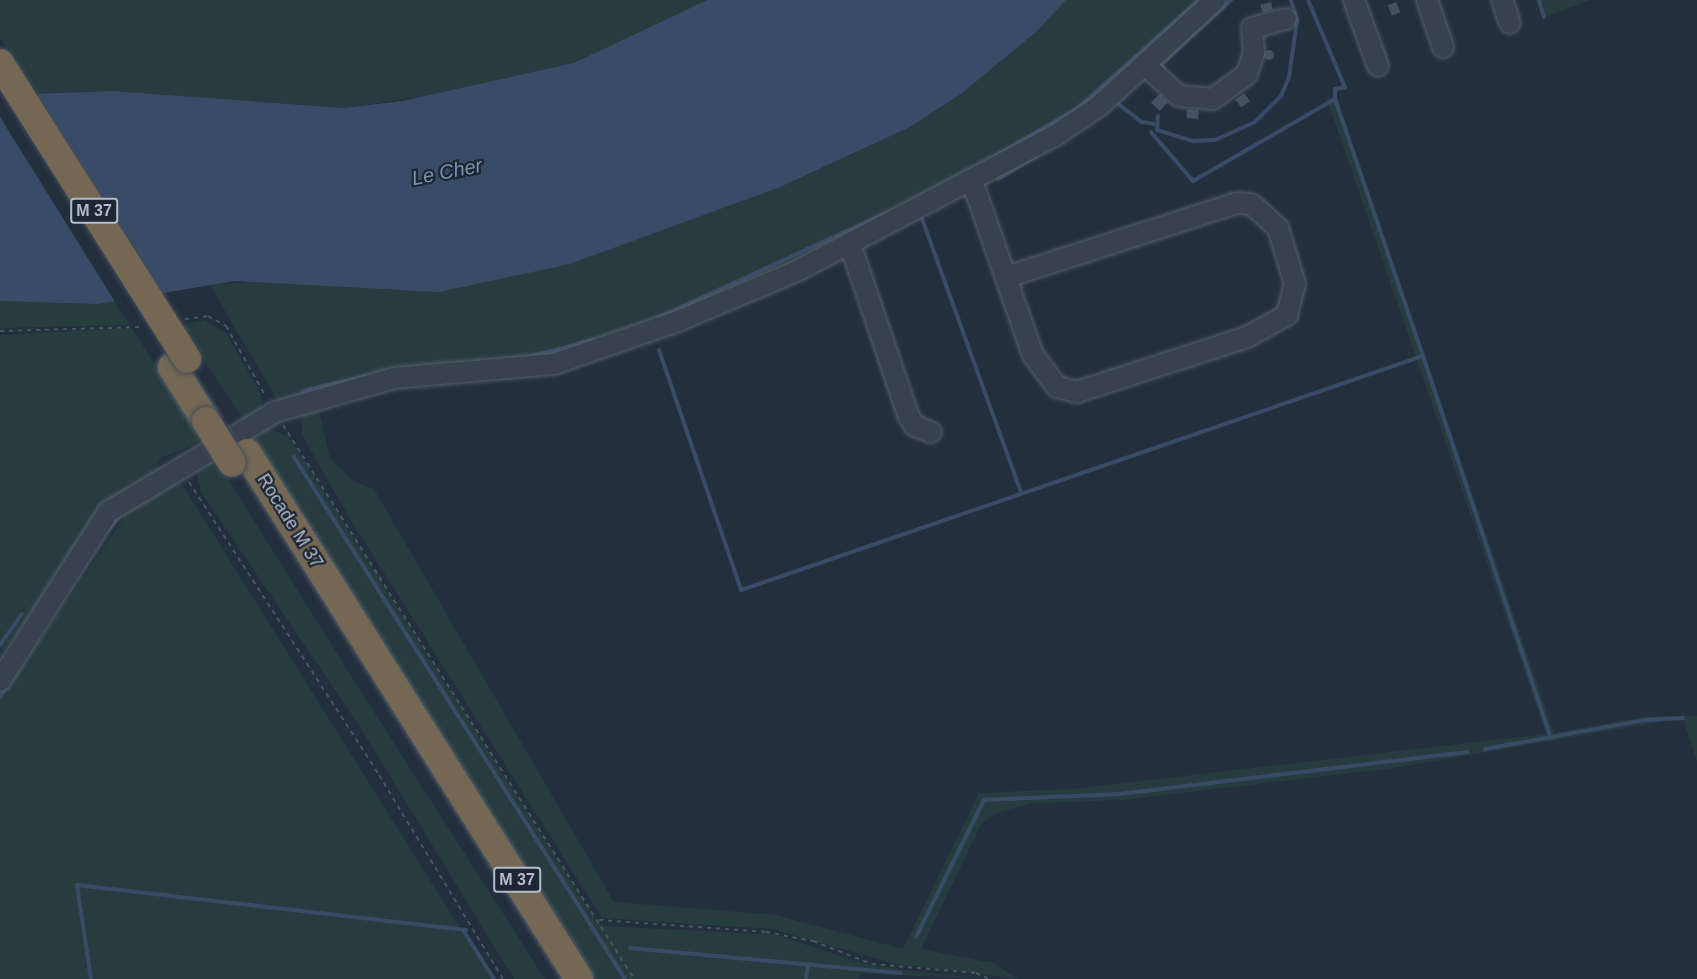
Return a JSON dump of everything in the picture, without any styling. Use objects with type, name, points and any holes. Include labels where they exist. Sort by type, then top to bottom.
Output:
[{"type":"highway","name":"Rocade M 37","points":[[0,63],[213,417],[447,785],[579,979]]},
{"type":"highway","name":"Rocade M 37","points":[[0,96],[180,363]]},
{"type":"highway","name":"Rocade M 37","points":[[447,785],[558,979]]},
{"type":"street","points":[[0,681],[108,512],[179,467],[275,412],[394,378],[554,364],[678,321],[850,244],[972,181],[1081,119],[1215,0]]},
{"type":"street","points":[[1354,0],[1378,66]]},
{"type":"street","points":[[1427,0],[1443,46]]},
{"type":"street","points":[[1502,0],[1510,23]]},
{"type":"street","points":[[1144,64],[1179,96],[1213,99],[1247,74],[1254,52],[1252,28],[1286,19]]},
{"type":"street","points":[[972,181],[1043,375],[1057,387],[1077,392],[1269,327],[1287,315],[1295,284],[1278,228],[1251,204],[1237,202],[1008,277]]},
{"type":"street","points":[[850,244],[909,417],[915,426],[931,432]]},
{"type":"path","points":[[275,412],[599,920],[634,979]]},
{"type":"path","points":[[179,467],[379,775],[503,979]]},
{"type":"path","points":[[599,920],[766,932],[813,941],[872,964],[976,973],[989,979]]},
{"type":"green space","points":[[0,0],[707,0],[574,63],[463,90],[344,108],[113,91],[36,93],[0,38]]},
{"type":"green space","points":[[1066,0],[1205,0],[1099,100],[934,196],[709,303],[552,357],[278,401],[210,285],[570,264],[778,188],[910,127],[961,94],[1037,31]]},
{"type":"green space","points":[[1536,0],[1590,0],[1542,18]]},
{"type":"green space","points":[[1336,95],[1554,733],[1642,717],[1697,716],[1697,762],[1683,718],[1394,768],[1121,800],[1034,803],[998,812],[981,824],[921,949],[993,963],[1018,979],[892,963],[772,929],[602,918],[350,519],[302,435],[302,413],[319,411],[330,459],[355,482],[374,489],[614,902],[775,915],[903,949],[979,793],[1072,789],[1546,734],[1327,99]]},
{"type":"green space","points":[[0,301],[115,302],[130,325],[0,328]]},
{"type":"green space","points":[[204,320],[226,333],[261,394],[263,410],[245,422],[180,325]]},
{"type":"green space","points":[[132,328],[202,440],[158,460],[162,479],[182,484],[492,979],[0,979],[0,698],[124,518],[116,496],[0,656],[0,335]]},
{"type":"green space","points":[[266,426],[289,437],[596,921],[604,926],[776,935],[872,966],[983,979],[861,973],[858,979],[597,979],[313,533],[317,530],[309,527],[251,433]]},
{"type":"green space","points":[[213,455],[545,979],[514,979],[360,727],[203,495],[197,477]]},
{"type":"water","name":"Le Cher","points":[[707,0],[1066,0],[1037,31],[961,94],[910,127],[778,188],[570,264],[439,292],[235,281],[98,304],[0,301],[0,95],[113,91],[344,108],[402,101],[574,63]]},
{"type":"pier","points":[[34,90],[163,297],[117,305],[0,117],[0,92]]},
{"type":"building","points":[[1271,2],[1273,10],[1262,12],[1260,5]]},
{"type":"building","points":[[1396,2],[1400,12],[1392,16],[1388,5]]},
{"type":"building","points":[[1269,50],[1273,51],[1273,59],[1269,60],[1265,59],[1264,55],[1265,51]]},
{"type":"building","points":[[1244,93],[1250,101],[1241,108],[1235,100]]},
{"type":"building","points":[[1159,94],[1168,102],[1160,111],[1151,103]]},
{"type":"building","points":[[1187,109],[1199,110],[1198,119],[1186,118]]},
{"type":"waterway","points":[[995,156],[1078,108],[1199,0]]},
{"type":"waterway","points":[[1165,73],[1162,64],[1231,0]]},
{"type":"waterway","points":[[1158,116],[1157,130],[1193,141],[1215,140],[1255,122],[1281,96],[1289,77],[1297,21],[1291,0]]},
{"type":"waterway","points":[[1308,0],[1345,87],[1335,89],[1335,99],[1423,356]]},
{"type":"waterway","points":[[1539,0],[1544,17]]},
{"type":"waterway","points":[[1151,132],[1193,181],[1335,99]]},
{"type":"waterway","points":[[1116,102],[1142,122],[1154,124]]},
{"type":"waterway","points":[[998,179],[1036,156]]},
{"type":"waterway","points":[[659,317],[884,214]]},
{"type":"waterway","points":[[921,216],[1021,492]]},
{"type":"waterway","points":[[528,357],[593,340]]},
{"type":"waterway","points":[[659,350],[741,590],[1423,356],[1551,738]]},
{"type":"waterway","points":[[302,391],[365,376]]},
{"type":"waterway","points":[[294,457],[625,979]]},
{"type":"waterway","points":[[109,529],[121,514]]},
{"type":"waterway","points":[[0,645],[22,614]]},
{"type":"waterway","points":[[0,697],[7,686]]},
{"type":"waterway","points":[[1485,749],[1645,720],[1683,718]]},
{"type":"waterway","points":[[916,937],[984,800],[1120,794],[1467,752]]},
{"type":"waterway","points":[[91,979],[77,885],[466,930]]},
{"type":"waterway","points":[[463,930],[494,979]]},
{"type":"waterway","points":[[630,948],[901,973]]},
{"type":"waterway","points":[[806,979],[808,966]]}]
